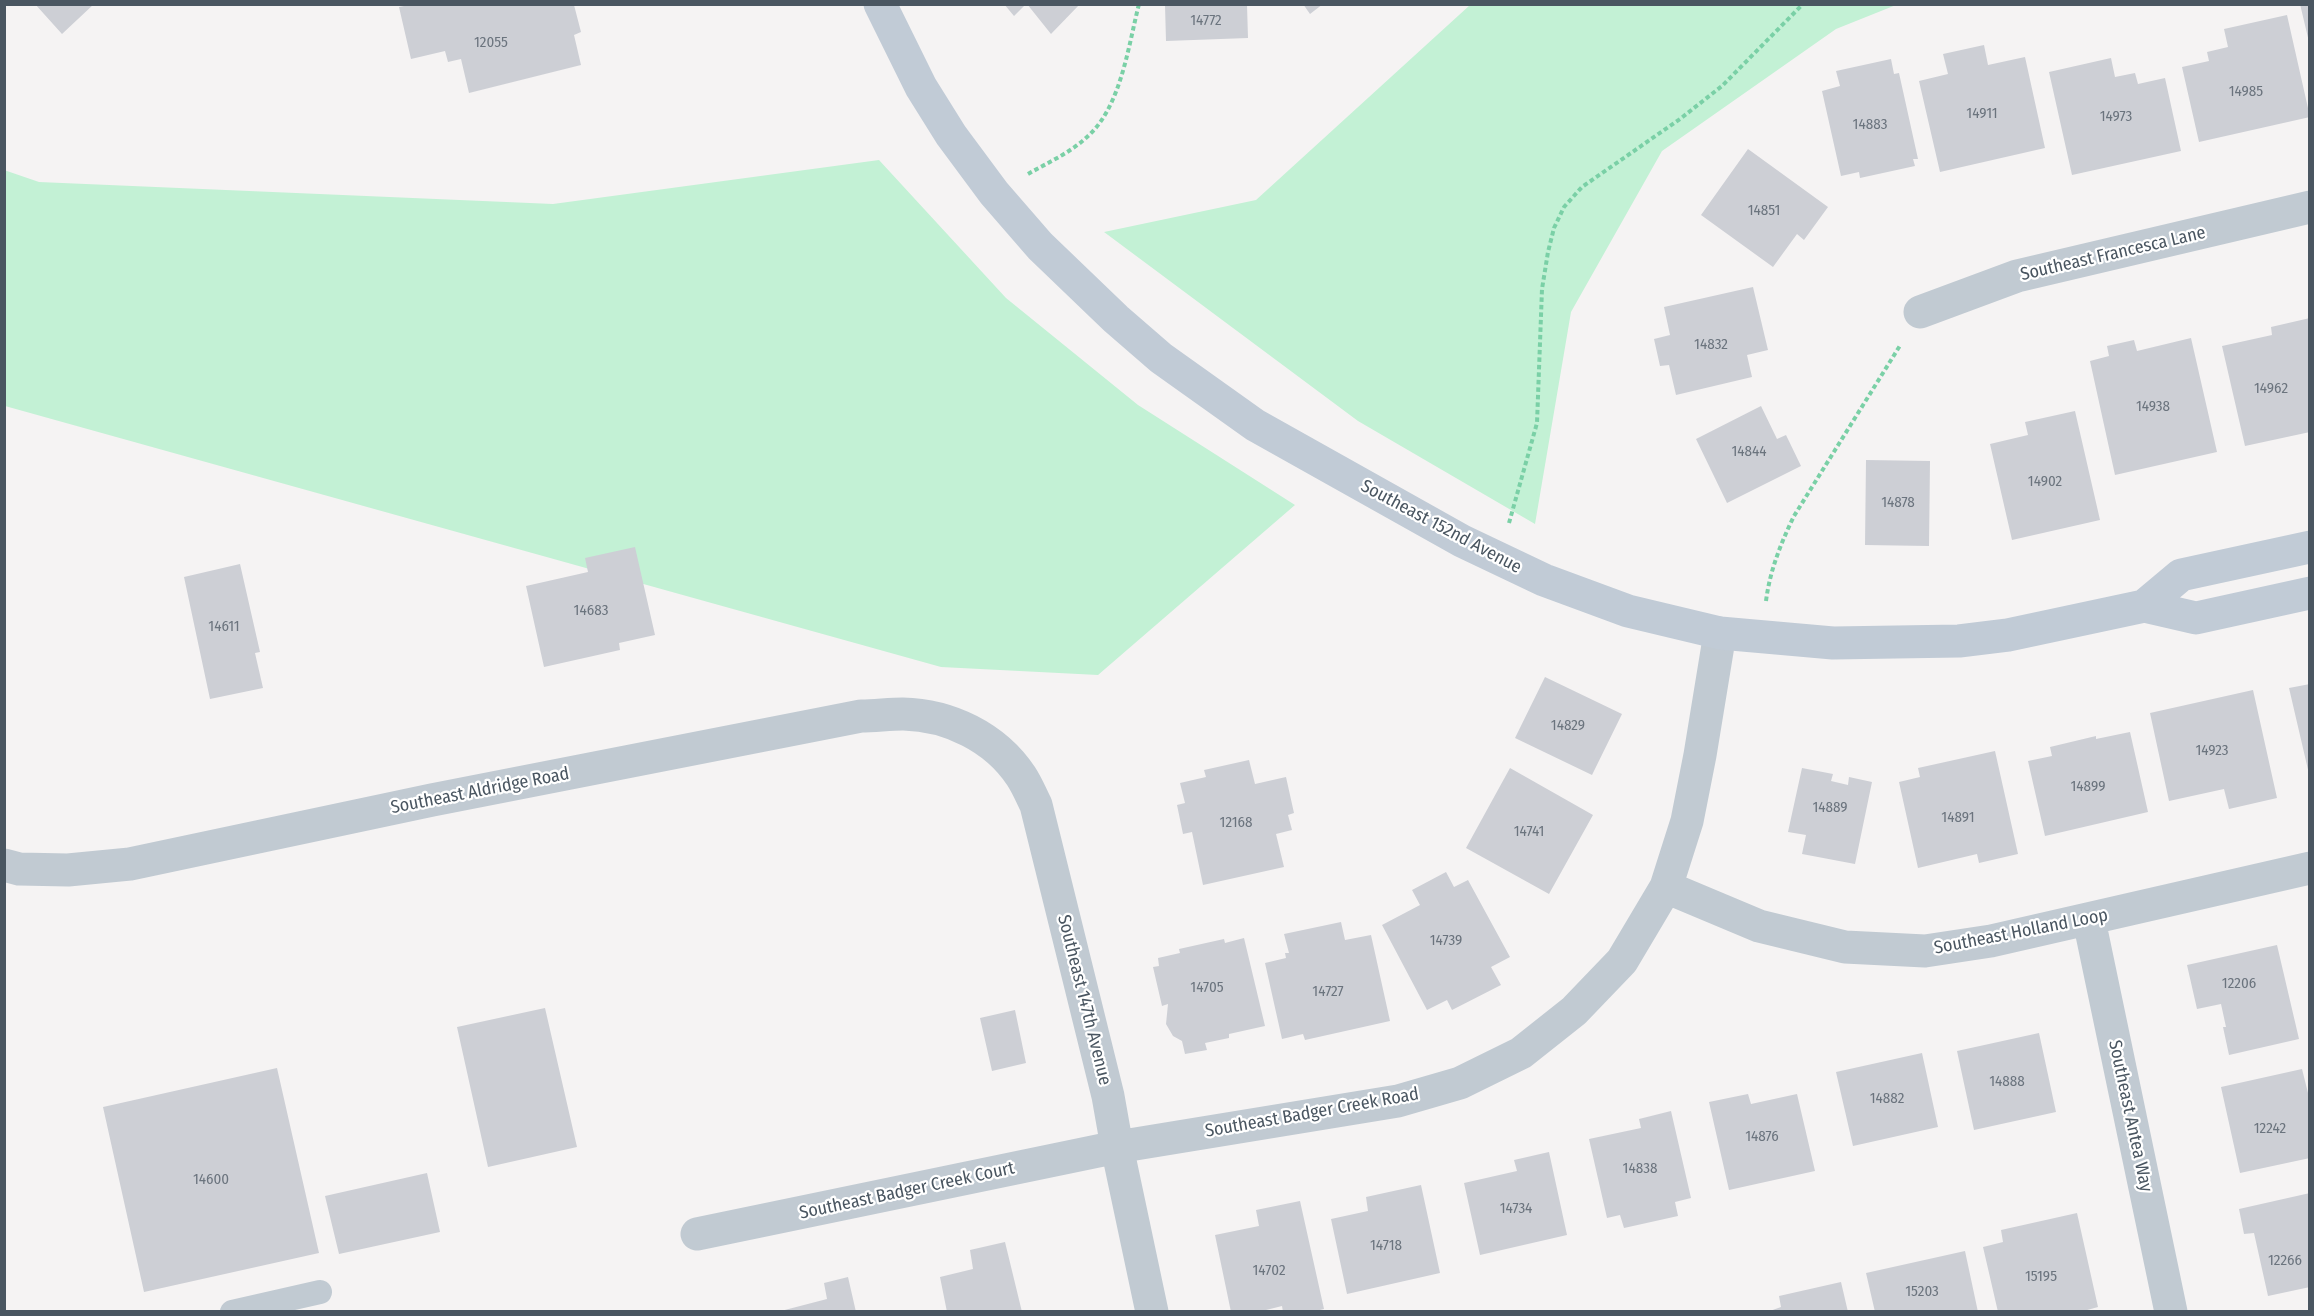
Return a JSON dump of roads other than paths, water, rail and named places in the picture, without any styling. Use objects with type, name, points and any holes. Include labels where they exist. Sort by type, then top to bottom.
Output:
[{"type":"main road","name":"Southeast 152nd Avenue","points":[[880,4],[921,87],[951,135],[994,193],[1047,253],[1116,319],[1196,384],[1264,430],[1462,541],[1544,579],[1628,610],[1720,633],[1833,643],[1959,641],[2008,635],[2144,606],[2196,618],[2310,592]]},
{"type":"main road","name":"Southeast 152nd Avenue","points":[[2144,606],[2181,575],[2310,547]]},
{"type":"street","name":"Southeast Francesca Lane","points":[[1920,312],[2017,276],[2310,207]]},
{"type":"street","name":"Southeast Badger Creek Road","points":[[1117,1147],[1398,1101],[1460,1083],[1521,1053],[1574,1011],[1622,961],[1666,887],[1687,821],[1720,633]]},
{"type":"street","name":"Southeast Aldridge Road","points":[[4,865],[19,869],[68,870],[130,864],[432,800],[861,716],[905,714],[956,723]]},
{"type":"street","name":"Southeast 147th Avenue","points":[[956,723],[974,732],[1004,755],[1021,776],[1036,804],[1108,1096],[1152,1311]]},
{"type":"street","name":"Southeast Holland Loop","points":[[1666,887],[1759,926],[1845,947],[1925,951],[1991,941],[2089,920],[2310,868]]},
{"type":"street","name":"Southeast Antea Way","points":[[2089,920],[2172,1311]]},
{"type":"street","name":"Southeast Badger Creek Court","points":[[697,1234],[1117,1147]]},
{"type":"lane","points":[[232,1311],[320,1292]]}]
